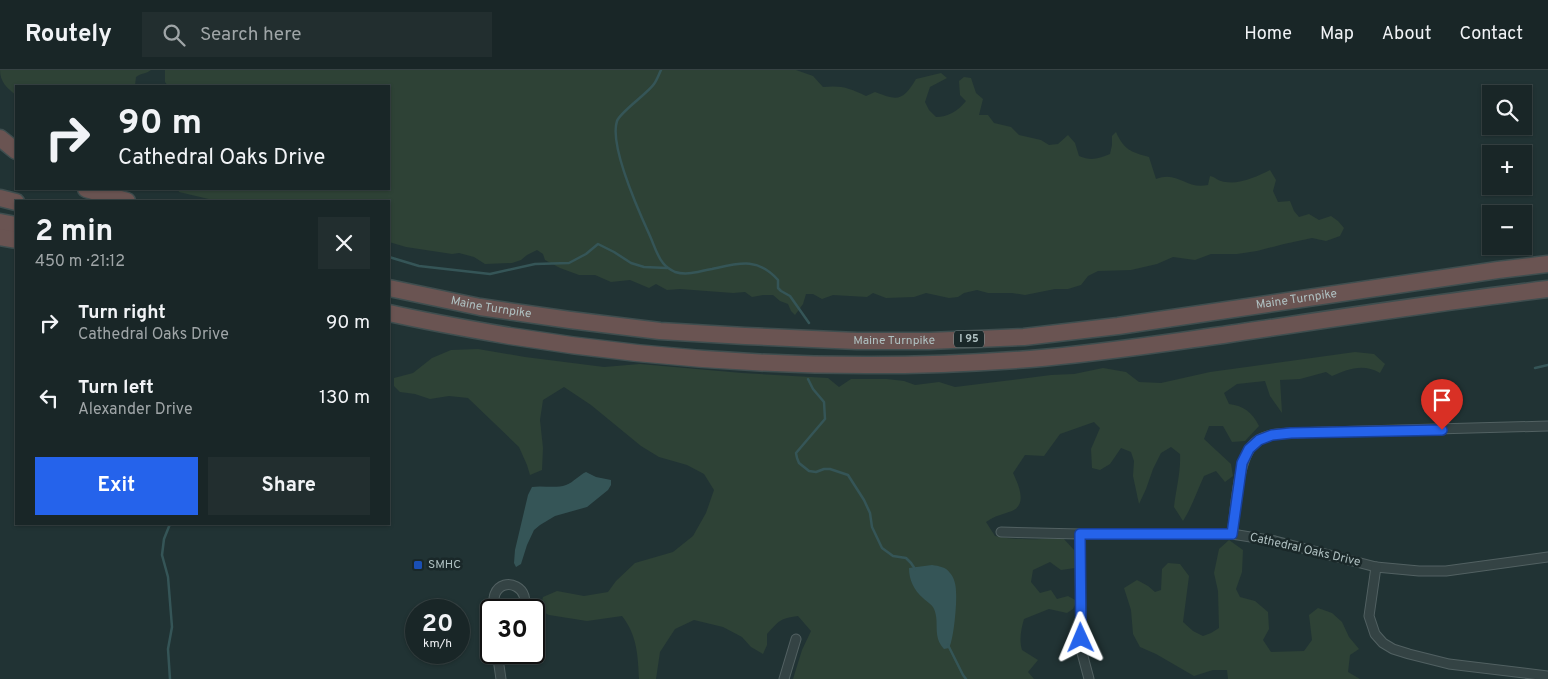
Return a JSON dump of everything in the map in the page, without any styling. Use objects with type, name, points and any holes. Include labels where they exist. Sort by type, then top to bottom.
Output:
[{"type":"highway","points":[[0,138],[15,150]]},
{"type":"highway","points":[[89,190],[124,200]]},
{"type":"highway","points":[[0,198],[15,202]]},
{"type":"highway","points":[[0,222],[15,226]]},
{"type":"highway","points":[[0,237],[15,240]]},
{"type":"highway","name":"Maine Turnpike","points":[[390,288],[480,307],[660,331],[858,341],[929,341],[1024,337],[1118,326],[1548,264]]},
{"type":"highway","name":"Maine Turnpike","points":[[390,313],[438,324],[570,346],[659,356],[750,363],[937,364],[1031,359],[1126,349],[1548,289]]},
{"type":"street","points":[[1232,534],[1242,463],[1249,449],[1264,437],[1291,433],[1548,426]]},
{"type":"street","name":"Cathedral Oaks Drive","points":[[1001,532],[1232,534],[1275,541],[1376,567],[1419,571],[1446,571],[1548,557]]},
{"type":"street","points":[[1080,534],[1081,649],[1089,679]]},
{"type":"street","points":[[1376,567],[1369,616],[1375,634],[1383,643],[1409,654],[1449,664],[1548,676]]},
{"type":"street","points":[[495,599],[495,594],[505,585],[516,586],[522,591],[524,599]]},
{"type":"street","points":[[784,679],[796,639]]},
{"type":"street","points":[[498,664],[501,679]]},
{"type":"green space","points":[[0,70],[151,70],[136,77],[135,85],[15,85],[15,94],[1,78]]},
{"type":"green space","points":[[165,70],[796,70],[813,76],[823,87],[835,86],[845,88],[866,96],[875,92],[895,98],[907,92],[916,79],[941,73],[947,78],[930,87],[925,102],[929,110],[936,117],[949,115],[963,105],[966,101],[960,95],[959,81],[964,77],[971,78],[976,93],[983,99],[979,115],[988,115],[994,123],[1011,127],[1019,135],[1041,140],[1049,145],[1058,144],[1068,135],[1075,143],[1079,156],[1091,159],[1110,154],[1112,136],[1116,132],[1125,147],[1137,154],[1149,157],[1156,179],[1170,177],[1200,186],[1208,185],[1210,176],[1221,181],[1240,182],[1270,170],[1276,180],[1273,191],[1278,202],[1290,201],[1299,217],[1309,214],[1319,220],[1331,216],[1344,228],[1340,236],[1326,241],[1312,238],[1257,251],[1237,254],[1211,254],[1195,260],[1173,257],[1157,264],[1131,270],[1098,271],[1088,276],[1081,285],[1068,289],[1055,289],[1025,295],[988,293],[977,290],[964,293],[958,297],[949,298],[926,293],[914,297],[886,298],[873,293],[867,297],[833,295],[822,299],[813,294],[806,294],[803,304],[795,315],[788,304],[780,301],[773,295],[752,297],[745,292],[667,290],[656,284],[649,288],[630,280],[611,282],[595,275],[579,275],[560,268],[545,260],[543,254],[537,250],[512,263],[485,264],[474,257],[459,253],[452,254],[406,247],[390,242],[390,200],[213,200],[179,192],[178,190],[390,190],[390,85],[167,85],[165,82]]},
{"type":"green space","points":[[478,349],[604,367],[640,364],[828,378],[839,387],[851,379],[887,379],[904,381],[915,385],[939,382],[955,387],[1051,375],[1074,374],[1103,368],[1126,372],[1139,382],[1161,383],[1210,372],[1355,352],[1374,354],[1385,364],[1380,373],[1368,368],[1356,368],[1332,376],[1326,372],[1300,379],[1280,380],[1282,413],[1270,396],[1265,381],[1237,384],[1224,393],[1229,404],[1239,406],[1247,411],[1259,426],[1245,441],[1232,442],[1223,426],[1209,426],[1204,439],[1231,464],[1233,476],[1225,482],[1216,471],[1204,476],[1183,521],[1174,507],[1180,454],[1171,447],[1161,453],[1139,504],[1133,476],[1134,461],[1131,452],[1121,448],[1110,464],[1100,470],[1092,468],[1091,449],[1100,428],[1094,422],[1060,434],[1044,456],[1025,455],[1013,473],[1020,494],[1020,504],[1012,511],[996,516],[986,522],[995,536],[1021,539],[1063,538],[1075,551],[1075,568],[1061,570],[1050,562],[1033,570],[1031,582],[1040,593],[1051,590],[1057,599],[1068,596],[1077,601],[1073,609],[1067,613],[1049,609],[1024,619],[1021,646],[1022,650],[1038,660],[1028,672],[1034,679],[793,679],[802,650],[811,631],[798,616],[783,619],[771,629],[767,634],[767,645],[763,654],[751,647],[742,637],[723,627],[694,620],[675,629],[660,652],[656,679],[639,679],[634,638],[622,616],[587,621],[549,615],[545,613],[545,599],[542,599],[543,597],[557,591],[584,596],[608,592],[616,581],[635,563],[673,552],[693,536],[706,513],[714,490],[704,474],[687,465],[659,457],[641,446],[591,405],[564,387],[543,400],[540,420],[543,448],[542,470],[530,475],[519,447],[468,398],[449,396],[430,399],[400,392],[394,386],[394,378],[413,373],[432,358],[451,350]]},
{"type":"green space","points":[[1229,540],[1243,550],[1242,572],[1236,589],[1240,597],[1255,601],[1268,612],[1269,629],[1263,640],[1271,652],[1304,651],[1312,640],[1309,615],[1318,608],[1332,613],[1342,622],[1349,637],[1359,649],[1350,655],[1348,672],[1360,679],[1228,679],[1227,670],[1213,670],[1194,676],[1140,647],[1133,634],[1131,610],[1124,588],[1137,580],[1155,592],[1161,590],[1162,569],[1168,563],[1180,564],[1189,576],[1183,622],[1193,631],[1203,636],[1211,633],[1219,628],[1218,591],[1214,573],[1219,549]]},
{"type":"water","points":[[586,472],[596,477],[611,480],[608,490],[587,507],[555,516],[534,530],[521,564],[516,567],[514,563],[515,550],[528,495],[532,487],[558,487],[566,485]]},
{"type":"water","points":[[932,565],[946,569],[953,577],[956,587],[956,612],[951,643],[949,648],[944,649],[938,639],[934,609],[915,588],[909,572],[909,568]]},
{"type":"waterway","points":[[661,70],[651,88],[619,117],[616,132],[617,146],[626,178],[659,257],[667,267],[675,272],[684,274],[739,264],[755,265],[763,268],[778,280],[778,288],[790,296],[809,323]]},
{"type":"waterway","points":[[390,257],[419,266],[490,274],[535,264],[569,263],[586,254],[598,244],[631,263],[644,267],[667,268]]},
{"type":"waterway","points":[[1535,368],[1548,365]]},
{"type":"waterway","points":[[808,379],[813,389],[824,402],[825,419],[796,453],[799,463],[809,471],[816,472],[830,469],[848,475],[864,500],[870,513],[872,527],[882,548],[893,556],[906,558],[915,569]]},
{"type":"waterway","points":[[170,525],[164,539],[162,555],[168,577],[172,627],[168,649],[170,679]]},
{"type":"waterway","points":[[948,645],[966,679]]},
{"type":"place","name":"SMHC","points":[[418,565]]},
{"type":"route","points":[[1081,638],[1080,534],[1232,534],[1242,463],[1253,444],[1264,437],[1281,434],[1442,430]]}]
